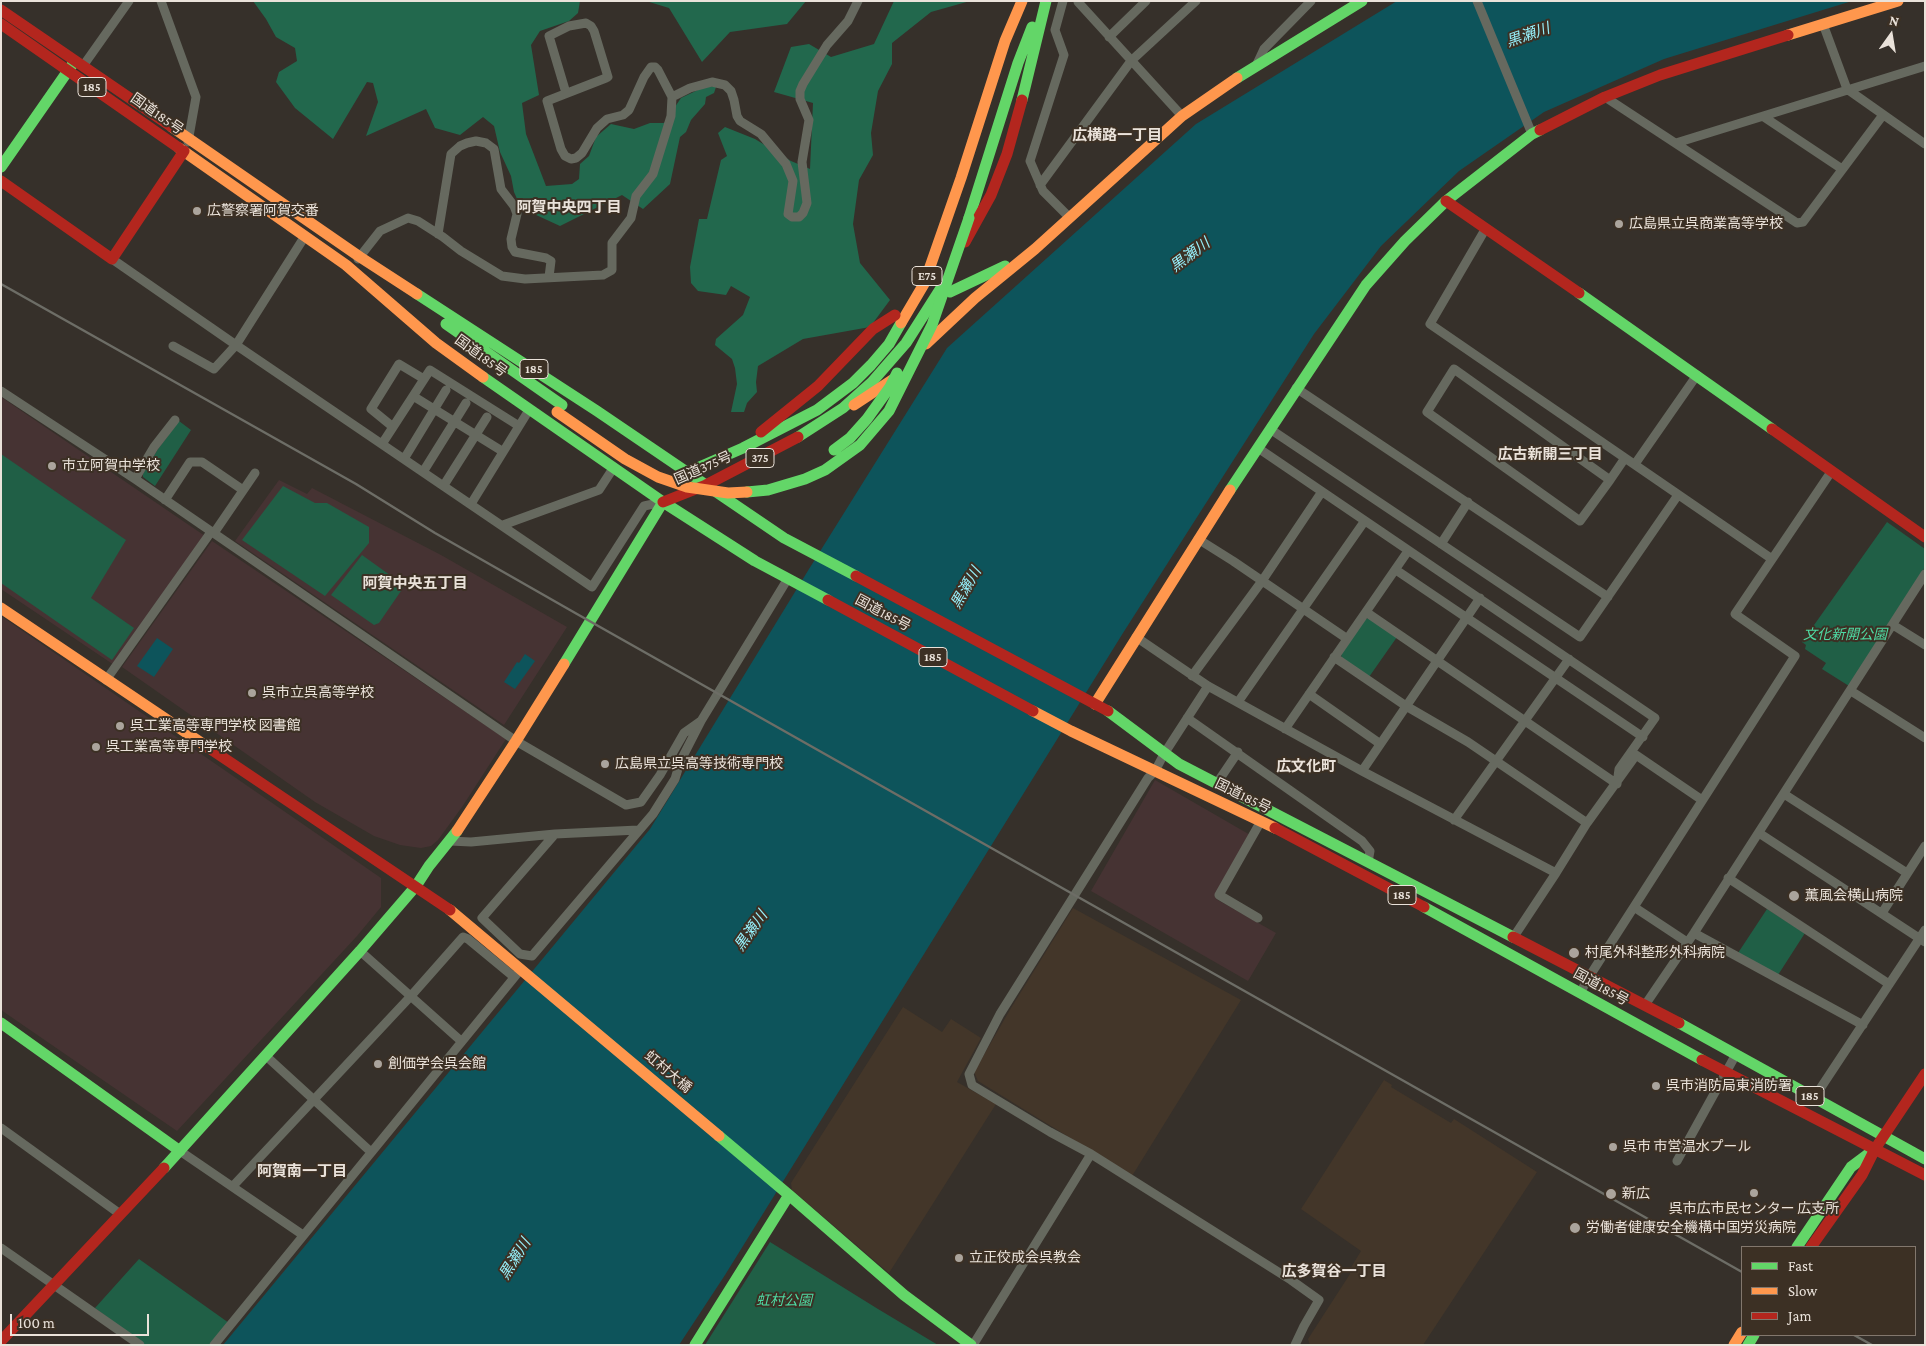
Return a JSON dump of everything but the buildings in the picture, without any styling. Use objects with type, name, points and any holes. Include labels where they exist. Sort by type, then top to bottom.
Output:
[{"type":"main road","name":"E75","points":[[714,460],[743,448],[822,406],[853,383],[889,344],[924,284],[959,186],[1005,40],[1022,1]]},
{"type":"main road","points":[[360,257],[625,459],[658,477],[687,487],[728,493],[768,490],[805,480],[825,470],[860,445],[876,427],[889,411],[902,389],[932,325],[1027,1]]},
{"type":"main road","points":[[964,216],[1042,1]]},
{"type":"main road","name":"E75","points":[[813,428],[844,408],[879,376],[906,343],[943,285],[999,177],[1018,116],[1046,1]]},
{"type":"main road","points":[[813,428],[846,410],[892,380],[974,298],[1034,249],[1182,116],[1257,64],[1362,1]]},
{"type":"main road","points":[[1092,702],[1296,388],[1366,285],[1405,241],[1446,201],[1531,130],[1605,97],[1660,75],[1898,1]]},
{"type":"main road","name":"国道185号","points":[[1,10],[352,269],[436,342],[529,410],[755,561],[1071,731],[1261,821],[1461,926],[1726,1073],[1925,1176]]},
{"type":"main road","name":"国道185号","points":[[1,24],[75,66]]},
{"type":"main road","points":[[1,167],[75,66]]},
{"type":"main road","name":"国道185号","points":[[186,145],[481,335],[688,472],[762,524],[804,550],[1092,702],[1112,714],[1164,754],[1217,783],[1645,1005],[1734,1056],[1925,1159]]},
{"type":"main road","points":[[1,182],[112,259],[186,145]]},
{"type":"main road","points":[[1446,201],[1697,375],[1925,537]]},
{"type":"main road","points":[[950,292],[994,272],[1034,249]]},
{"type":"main road","points":[[352,269],[560,408]]},
{"type":"main road","points":[[714,460],[758,434],[794,407],[823,381],[864,338],[883,322],[895,316]]},
{"type":"main road","name":"国道375号","points":[[664,502],[706,485],[760,458],[813,428]]},
{"type":"main road","name":"国道375号","points":[[664,502],[688,472],[714,460]]},
{"type":"main road","points":[[1,1341],[180,1151],[416,886],[429,866],[450,841],[516,742],[664,502]]},
{"type":"main road","name":"虹村大橋","points":[[1,608],[444,905],[524,968],[904,1295],[972,1345]]},
{"type":"main road","points":[[1,1024],[180,1151]]},
{"type":"main road","points":[[1812,1246],[1862,1175],[1875,1149],[1925,1074]]},
{"type":"main road","points":[[1798,1246],[1851,1167],[1875,1149]]},
{"type":"main road","points":[[695,1345],[789,1195]]},
{"type":"main road","points":[[1734,1345],[1741,1334]]},
{"type":"street","points":[[75,66],[129,1]]},
{"type":"street","points":[[162,1],[196,97],[186,145]]},
{"type":"street","points":[[672,97],[702,84],[715,82],[725,86],[730,91],[734,100],[736,116],[740,121],[761,134],[786,164],[793,187],[787,210],[788,214],[792,217],[799,217],[803,213],[806,203],[802,162],[809,120],[800,99],[800,92],[827,45],[848,20],[858,1]]},
{"type":"street","points":[[1109,37],[1146,1]]},
{"type":"street","points":[[1040,184],[1131,61],[1196,1]]},
{"type":"street","points":[[1257,64],[1264,48],[1311,1]]},
{"type":"street","points":[[1477,1],[1531,130]]},
{"type":"street","points":[[1069,217],[1049,199],[1030,161],[1064,55],[1055,30],[1063,2],[1079,2],[1182,116]]},
{"type":"street","points":[[352,269],[380,231],[408,218],[418,220],[461,251],[502,276],[525,279],[603,275],[612,270],[612,243],[631,218],[636,196],[653,174],[671,116],[672,97],[658,70],[651,67],[644,77],[629,110],[624,114],[606,120],[596,128],[582,153],[576,158],[571,159],[565,156],[547,101],[608,76],[594,31],[591,26],[578,23],[549,36],[566,93]]},
{"type":"street","points":[[1823,24],[1847,89],[1925,144]]},
{"type":"street","points":[[1676,143],[1764,117],[1847,89],[1924,67]]},
{"type":"street","points":[[1605,97],[1797,223],[1803,222],[1884,115]]},
{"type":"street","points":[[1764,117],[1842,169]]},
{"type":"street","points":[[438,234],[451,154],[467,142],[486,143],[494,149],[501,189],[514,206],[517,214],[511,239],[512,247],[515,252],[546,258],[551,261],[549,277]]},
{"type":"street","points":[[1486,228],[1430,324],[1772,559]]},
{"type":"street","points":[[173,346],[214,369],[236,346],[305,236]]},
{"type":"street","points":[[112,259],[236,346],[592,587],[644,506],[664,502]]},
{"type":"street","points":[[393,427],[371,409],[399,364],[424,379]]},
{"type":"street","points":[[1610,480],[1454,369],[1427,412],[1580,521],[1610,480],[1625,458]]},
{"type":"street","points":[[382,444],[430,370],[519,426]]},
{"type":"street","points":[[1635,464],[1697,375]]},
{"type":"street","points":[[1296,388],[1608,597]]},
{"type":"street","points":[[404,459],[446,390]]},
{"type":"street","points":[[1,391],[212,532],[516,742],[626,805],[641,802],[660,775],[684,733],[701,721]]},
{"type":"street","points":[[413,396],[502,451]]},
{"type":"street","points":[[423,472],[466,403]]},
{"type":"street","points":[[471,504],[529,410]]},
{"type":"street","points":[[444,486],[487,417]]},
{"type":"street","points":[[134,479],[154,447],[175,420]]},
{"type":"street","points":[[1270,429],[1580,637],[1678,495]]},
{"type":"street","points":[[1258,448],[1321,493],[1480,598],[1655,718],[1619,769],[1617,784]]},
{"type":"street","points":[[165,500],[190,462],[202,462],[243,490]]},
{"type":"street","points":[[503,526],[599,490],[614,467]]},
{"type":"street","points":[[1580,993],[1795,656],[1735,614],[1831,472]]},
{"type":"street","points":[[106,680],[254,474]]},
{"type":"street","points":[[1192,676],[1262,581],[1321,493]]},
{"type":"street","points":[[1442,544],[1468,502]]},
{"type":"street","points":[[1238,702],[1364,522]]},
{"type":"street","points":[[1198,539],[1346,638]]},
{"type":"street","points":[[1285,728],[1408,551]]},
{"type":"street","points":[[1396,570],[1642,737]]},
{"type":"street","points":[[1645,1005],[1759,833],[1925,574]]},
{"type":"street","points":[[214,1345],[462,1041],[653,814],[675,779],[680,762],[701,721],[792,582]]},
{"type":"street","points":[[1362,771],[1379,743],[1480,598]]},
{"type":"street","points":[[1366,612],[1436,662],[1617,784]]},
{"type":"street","points":[[1893,625],[1925,645]]},
{"type":"street","points":[[1136,637],[1208,686],[1362,771],[1556,873]]},
{"type":"street","points":[[1334,657],[1406,706],[1468,742],[1587,823]]},
{"type":"street","points":[[1454,820],[1569,659]]},
{"type":"street","points":[[1208,686],[1000,1014],[969,1074],[972,1086],[1091,1154],[1291,1280],[1319,1300],[1304,1326],[1296,1345]]},
{"type":"street","points":[[1851,691],[1925,738]]},
{"type":"street","points":[[1309,694],[1379,743]]},
{"type":"street","points":[[1187,718],[1362,840],[1370,850],[1368,862]]},
{"type":"street","points":[[1217,783],[1238,752]]},
{"type":"street","points":[[1513,938],[1587,823],[1617,784],[1636,755],[1702,800]]},
{"type":"street","points":[[1784,794],[1907,873]]},
{"type":"street","points":[[1258,918],[1219,895],[1261,821]]},
{"type":"street","points":[[450,841],[472,842],[555,834],[638,830]]},
{"type":"street","points":[[1759,833],[1882,913],[1923,937],[1889,984],[1814,1098]]},
{"type":"street","points":[[524,968],[520,954],[482,918],[555,834]]},
{"type":"street","points":[[1882,913],[1925,846]]},
{"type":"street","points":[[1728,878],[1889,984]]},
{"type":"street","points":[[1634,907],[1687,942]]},
{"type":"street","points":[[1694,933],[1863,1024]]},
{"type":"street","points":[[233,1186],[410,997],[463,937],[524,968]]},
{"type":"street","points":[[360,951],[462,1041]]},
{"type":"street","points":[[266,1056],[371,1152]]},
{"type":"street","points":[[1677,1161],[1734,1056]]},
{"type":"street","points":[[1,1128],[120,1214]]},
{"type":"street","points":[[180,1151],[303,1235]]},
{"type":"street","points":[[972,1345],[1091,1154]]},
{"type":"street","points":[[1,1248],[140,1345]]},
{"type":"shaded area","name":"市立阿賀中学校","points":[[1,397],[205,536],[114,665],[1,589]]},
{"type":"shaded area","points":[[279,480],[307,494],[312,488],[441,555],[567,627],[504,725],[235,541]]},
{"type":"shaded area","name":"呉市立呉高等学校","points":[[212,541],[506,739],[462,807],[438,840],[431,846],[421,848],[400,845],[374,836],[315,802],[122,667]]},
{"type":"shaded area","name":"呉工業高等専門学校","points":[[1,616],[381,878],[381,907],[357,936],[177,1131],[1,1010]]},
{"type":"shaded area","points":[[1155,780],[1252,836],[1216,899],[1276,933],[1248,981],[1091,891]]},
{"type":"shaded area","points":[[1073,908],[1241,1000],[1132,1176],[978,1081],[974,1072]]},
{"type":"shaded area","points":[[903,1007],[942,1032],[951,1019],[981,1038],[957,1082],[996,1104],[889,1273],[792,1190],[791,1183]]},
{"type":"shaded area","points":[[1384,1080],[1392,1085],[1391,1087],[1451,1123],[1454,1119],[1537,1172],[1423,1345],[1310,1345],[1308,1339],[1350,1274],[1350,1269],[1361,1251],[1301,1209]]},
{"type":"green space","points":[[253,1],[580,1],[578,13],[569,21],[540,31],[531,45],[539,95],[522,103],[526,134],[546,186],[572,184],[579,179],[580,164],[589,156],[596,137],[611,124],[634,129],[650,123],[664,123],[681,98],[702,88],[716,87],[714,93],[706,97],[705,104],[691,120],[686,132],[680,137],[670,184],[643,209],[622,195],[560,226],[521,208],[514,192],[511,176],[500,152],[494,126],[483,117],[460,135],[435,128],[426,109],[366,136],[378,102],[373,83],[367,82],[333,139],[295,108],[276,82],[279,72],[297,61],[295,48],[276,37]]},
{"type":"green space","points":[[646,1],[806,1],[787,24],[730,32],[702,62],[669,8]]},
{"type":"green space","points":[[894,1],[970,1],[931,12],[892,43],[892,64],[878,91],[871,133],[873,155],[859,180],[853,224],[860,263],[890,300],[870,327],[803,339],[758,366],[757,392],[747,403],[744,412],[731,412],[737,384],[735,368],[732,359],[715,345],[716,339],[743,315],[750,297],[731,286],[726,295],[698,291],[691,283],[690,267],[699,219],[707,219],[721,160],[727,156],[718,133],[725,127],[755,139],[791,161],[810,169],[813,103],[774,92],[791,47],[809,44],[831,57],[874,44]]},
{"type":"green space","points":[[179,421],[191,430],[155,486],[143,477],[143,474],[158,449]]},
{"type":"green space","points":[[1,454],[126,540],[91,598],[134,628],[112,660],[1,583]]},
{"type":"green space","points":[[283,486],[315,503],[327,503],[369,527],[369,543],[325,596],[242,540]]},
{"type":"green space","name":"文化新開公園","points":[[1887,522],[1925,549],[1925,567],[1849,686],[1822,669],[1826,663],[1805,649],[1806,645],[1802,642]]},
{"type":"green space","points":[[362,555],[401,583],[403,588],[379,623],[374,625],[331,595]]},
{"type":"green space","points":[[1369,618],[1397,637],[1369,677],[1342,659],[1341,654],[1365,619]]},
{"type":"green space","points":[[1767,909],[1805,933],[1778,975],[1738,953]]},
{"type":"green space","name":"虹村公園","points":[[770,1242],[878,1309],[938,1345],[705,1345]]},
{"type":"green space","points":[[139,1259],[229,1323],[211,1345],[144,1345],[95,1308]]},
{"type":"water","name":"黒瀬川","points":[[1397,1],[1852,1],[1664,59],[1544,112],[1459,171],[1381,246],[1314,334],[1123,633],[725,1275],[679,1345],[223,1345],[650,829],[947,348],[1196,124]]},
{"type":"water","points":[[157,638],[173,649],[154,677],[137,666]]},
{"type":"water","points":[[525,654],[535,661],[515,689],[504,682],[517,662],[519,663]]},
{"type":"railway","points":[[1,284],[356,484],[435,533],[577,614],[1741,1271]]},
{"type":"railway","points":[[1856,1336],[1872,1345]]},
{"type":"traffic: fast","points":[[1022,100],[1046,1]]},
{"type":"traffic: fast","points":[[1237,78],[1362,1]]},
{"type":"traffic: fast","points":[[969,218],[1018,63],[1032,27]]},
{"type":"traffic: fast","points":[[1,167],[72,65]]},
{"type":"traffic: fast","points":[[1230,490],[1366,285],[1405,241],[1446,201],[1532,134],[1540,130]]},
{"type":"traffic: fast","points":[[747,492],[768,490],[805,479],[825,470],[860,445],[889,411],[932,325],[969,218]]},
{"type":"traffic: fast","points":[[950,292],[1005,266]]},
{"type":"traffic: fast","points":[[798,437],[843,408],[872,382],[906,343],[941,288]]},
{"type":"traffic: fast","points":[[1579,293],[1772,429]]},
{"type":"traffic: fast","points":[[417,294],[597,411],[784,538],[856,576]]},
{"type":"traffic: fast","points":[[683,478],[688,472],[743,448],[817,410],[853,383],[871,365],[889,344],[901,323]]},
{"type":"traffic: fast","points":[[446,324],[562,405]]},
{"type":"traffic: fast","points":[[834,450],[850,438],[867,419],[890,387],[897,373]]},
{"type":"traffic: fast","points":[[483,377],[663,502],[755,561],[828,600]]},
{"type":"traffic: fast","points":[[564,664],[663,502]]},
{"type":"traffic: fast","points":[[1108,711],[1179,764],[1513,937]]},
{"type":"traffic: fast","points":[[164,1168],[360,951],[416,886],[429,866],[457,831]]},
{"type":"traffic: fast","points":[[1424,907],[1702,1060]]},
{"type":"traffic: fast","points":[[1,1023],[180,1151]]},
{"type":"traffic: fast","points":[[1679,1023],[1925,1159]]},
{"type":"traffic: fast","points":[[719,1136],[789,1195]]},
{"type":"traffic: fast","points":[[1798,1246],[1851,1167],[1871,1152]]},
{"type":"traffic: fast","points":[[695,1345],[789,1195],[904,1295],[971,1345]]},
{"type":"traffic: fast","points":[[1748,1345],[1753,1336]]},
{"type":"traffic: slow","points":[[901,323],[924,284],[961,178],[1005,41],[1022,1]]},
{"type":"traffic: slow","points":[[1788,35],[1898,1]]},
{"type":"traffic: slow","points":[[926,344],[975,298],[1035,249],[1182,116],[1237,78]]},
{"type":"traffic: slow","points":[[172,127],[360,257],[417,294]]},
{"type":"traffic: slow","points":[[179,148],[346,265],[436,343],[483,377]]},
{"type":"traffic: slow","points":[[854,405],[892,380]]},
{"type":"traffic: slow","points":[[557,412],[625,459],[658,477],[687,487],[728,493],[747,492]]},
{"type":"traffic: slow","points":[[1095,704],[1230,490]]},
{"type":"traffic: slow","points":[[1,608],[209,748]]},
{"type":"traffic: slow","points":[[457,831],[564,664]]},
{"type":"traffic: slow","points":[[1033,711],[1275,828]]},
{"type":"traffic: slow","points":[[450,910],[719,1136]]},
{"type":"traffic: slow","points":[[1734,1345],[1741,1334]]},
{"type":"traffic: jam","points":[[1,10],[172,127]]},
{"type":"traffic: jam","points":[[1,24],[179,148]]},
{"type":"traffic: jam","points":[[1540,130],[1605,97],[1660,75],[1788,35]]},
{"type":"traffic: jam","points":[[965,242],[991,195],[1007,154],[1022,100]]},
{"type":"traffic: jam","points":[[1,181],[112,259],[184,151]]},
{"type":"traffic: jam","points":[[1446,201],[1579,293]]},
{"type":"traffic: jam","points":[[761,432],[818,386],[873,329],[895,315]]},
{"type":"traffic: jam","points":[[1772,429],[1925,537]]},
{"type":"traffic: jam","points":[[663,502],[706,485],[798,437]]},
{"type":"traffic: jam","points":[[856,576],[1108,711]]},
{"type":"traffic: jam","points":[[828,600],[1033,711]]},
{"type":"traffic: jam","points":[[209,748],[450,910]]},
{"type":"traffic: jam","points":[[1275,828],[1424,907]]},
{"type":"traffic: jam","points":[[1513,937],[1679,1023]]},
{"type":"traffic: jam","points":[[1702,1060],[1925,1175]]},
{"type":"traffic: jam","points":[[1812,1246],[1862,1175],[1875,1149],[1925,1074]]},
{"type":"traffic: jam","points":[[1,1341],[164,1168]]},
{"type":"place","name":"広警察署阿賀交番","points":[[197,211]]},
{"type":"place","name":"広島県立呉商業高等学校","points":[[1619,224]]},
{"type":"place","name":"市立阿賀中学校","points":[[52,466]]},
{"type":"place","name":"呉市立呉高等学校","points":[[252,693]]},
{"type":"place","name":"呉工業高等専門学校 図書館","points":[[120,726]]},
{"type":"place","name":"呉工業高等専門学校","points":[[96,747]]},
{"type":"place","name":"広島県立呉高等技術専門校","points":[[605,764]]},
{"type":"place","name":"薫風会横山病院","points":[[1794,896]]},
{"type":"place","name":"村尾外科整形外科病院","points":[[1574,953]]},
{"type":"place","name":"創価学会呉会館","points":[[378,1064]]},
{"type":"place","name":"呉市消防局東消防署","points":[[1656,1086]]},
{"type":"place","name":"呉市 市営温水プール","points":[[1613,1147]]},
{"type":"place","name":"呉市広市民センター 広支所","points":[[1754,1193]]},
{"type":"place","name":"新広","points":[[1611,1194]]},
{"type":"place","name":"労働者健康安全機構中国労災病院","points":[[1575,1228]]},
{"type":"place","name":"立正佼成会呉教会","points":[[959,1258]]},
{"type":"district","name":"広横路一丁目","points":[[1117,135]]},
{"type":"district","name":"阿賀中央四丁目","points":[[569,207]]},
{"type":"district","name":"広古新開三丁目","points":[[1550,454]]},
{"type":"district","name":"阿賀中央五丁目","points":[[415,583]]},
{"type":"district","name":"広文化町","points":[[1306,766]]},
{"type":"district","name":"阿賀南一丁目","points":[[302,1171]]},
{"type":"district","name":"広多賀谷一丁目","points":[[1334,1271]]}]
